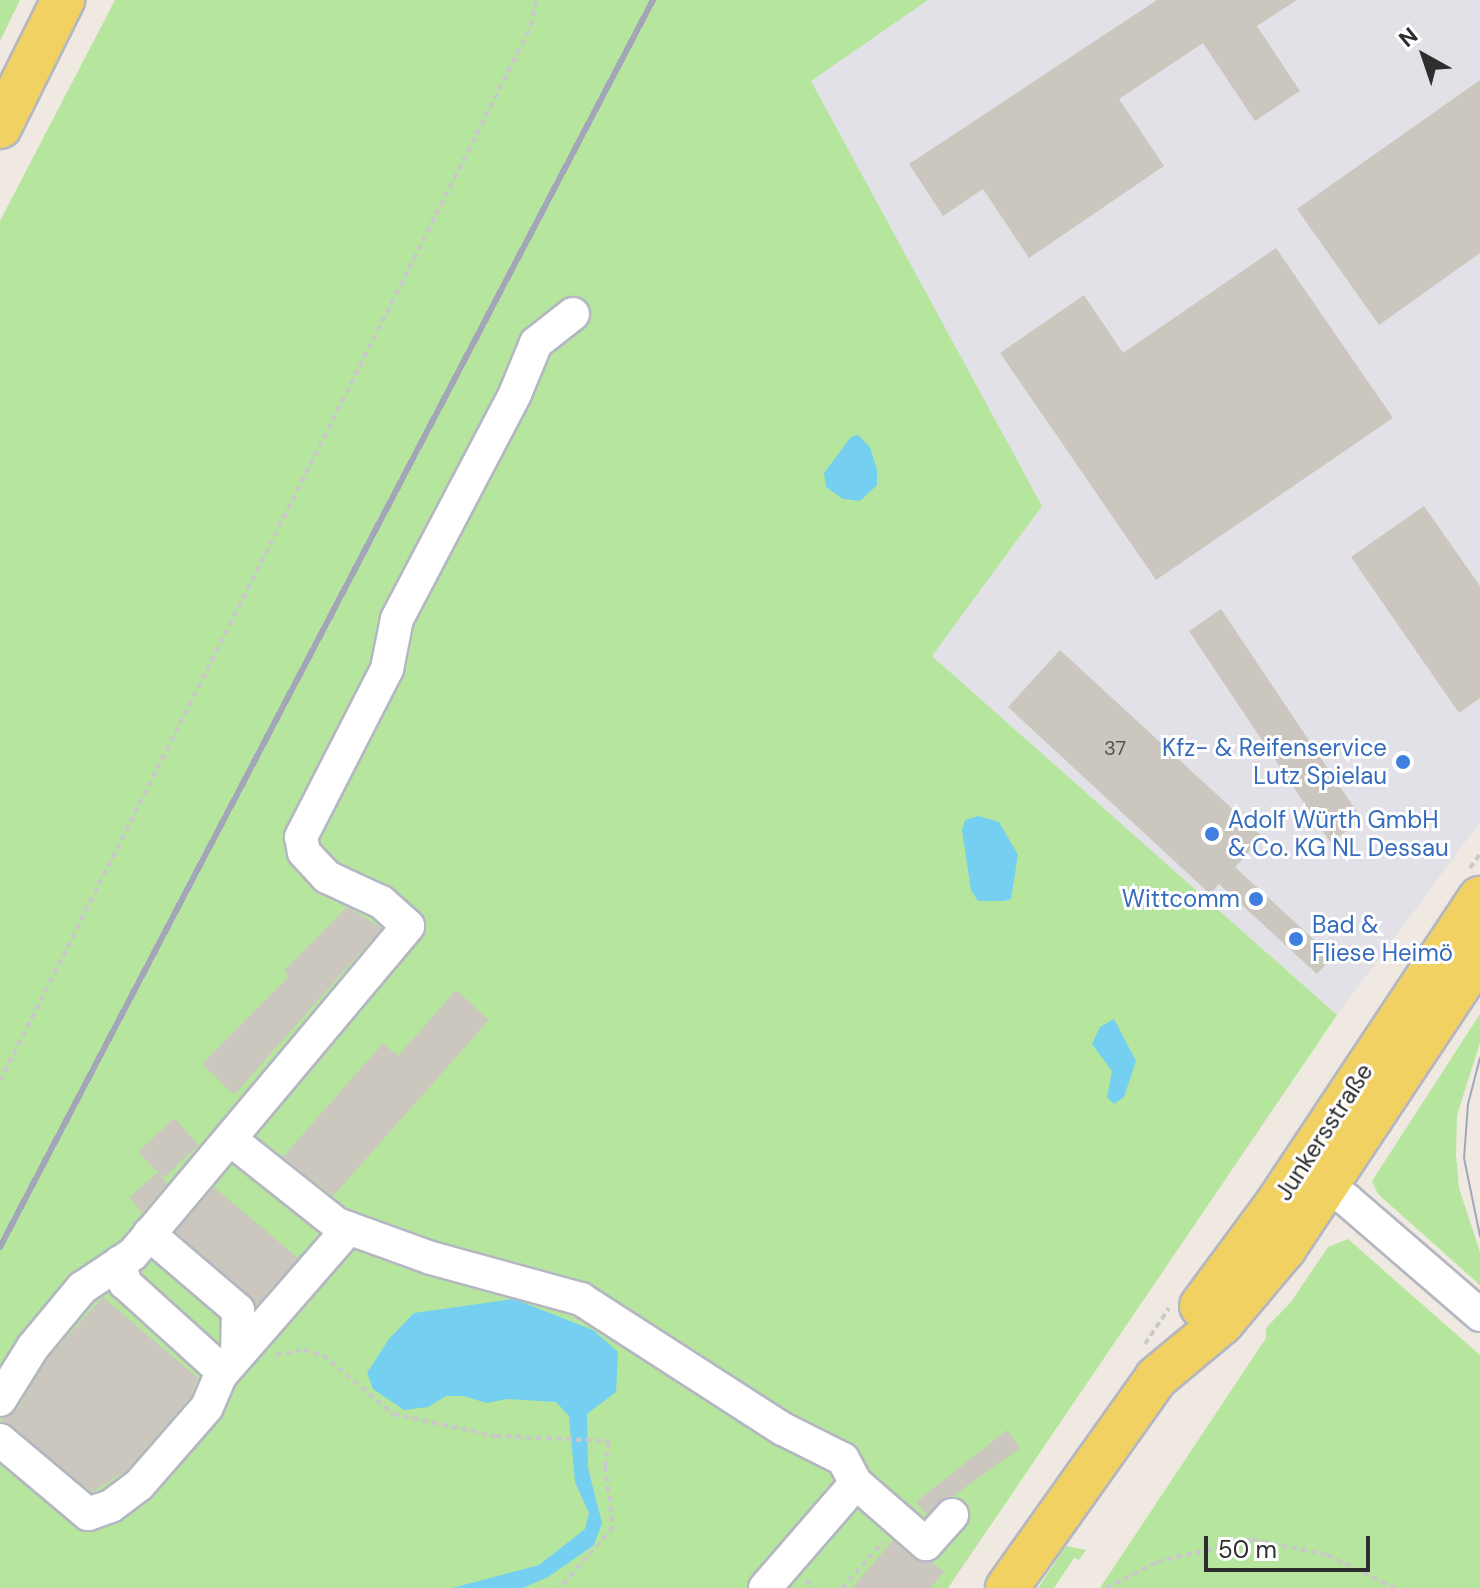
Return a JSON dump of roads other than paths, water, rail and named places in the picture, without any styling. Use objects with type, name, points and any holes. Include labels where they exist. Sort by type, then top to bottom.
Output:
[{"type":"main road","points":[[0,127],[63,0]]},
{"type":"main road","name":"Junkersstraße","points":[[1007,1588],[1167,1365],[1222,1323],[1244,1299],[1480,898]]},
{"type":"main road","name":"Junkersstraße","points":[[1314,1177],[1480,954]]},
{"type":"street","points":[[0,1400],[33,1347],[82,1288],[120,1262],[149,1234],[408,926],[381,902],[327,877],[304,852],[301,837],[387,669],[397,619],[515,394],[536,343],[573,314]]},
{"type":"street","points":[[230,1139],[337,1224],[431,1258],[581,1299],[783,1429],[843,1459],[856,1483],[926,1544],[952,1515]]},
{"type":"street","points":[[1314,1177],[1480,1315]]},
{"type":"street","points":[[0,1440],[88,1514],[111,1506],[139,1485],[207,1407],[230,1364],[349,1228]]},
{"type":"street","points":[[149,1234],[238,1310],[230,1364]]},
{"type":"street","points":[[120,1262],[125,1283],[230,1364]]},
{"type":"street","points":[[765,1588],[856,1483]]},
{"type":"water","points":[[858,435],[870,447],[877,470],[877,485],[860,501],[843,499],[826,487],[824,473],[851,437]]},
{"type":"water","points":[[978,816],[999,822],[1018,855],[1011,899],[978,901],[971,890],[962,830],[965,820]]},
{"type":"water","points":[[1114,1019],[1136,1061],[1124,1097],[1114,1104],[1107,1097],[1112,1071],[1092,1044],[1100,1027]]},
{"type":"water","points":[[514,1299],[593,1330],[618,1352],[616,1392],[587,1414],[588,1468],[602,1523],[594,1545],[548,1577],[523,1588],[452,1588],[539,1565],[585,1529],[589,1513],[575,1482],[569,1416],[556,1402],[507,1399],[487,1403],[463,1396],[446,1396],[428,1407],[404,1410],[373,1389],[367,1373],[389,1339],[414,1313]]},
{"type":"tram line","points":[[1480,1058],[1468,1104],[1464,1158],[1480,1236]]},
{"type":"railway","points":[[0,1247],[653,0]]},
{"type":"place","name":"Kfz- & Reifenservice Lutz Spielau","points":[[1403,762]]},
{"type":"place","name":"Adolf Würth GmbH & Co. KG NL Dessau","points":[[1212,834]]},
{"type":"place","name":"Wittcomm","points":[[1256,899]]},
{"type":"place","name":"Bad & Fliese Heimö","points":[[1296,939]]}]
